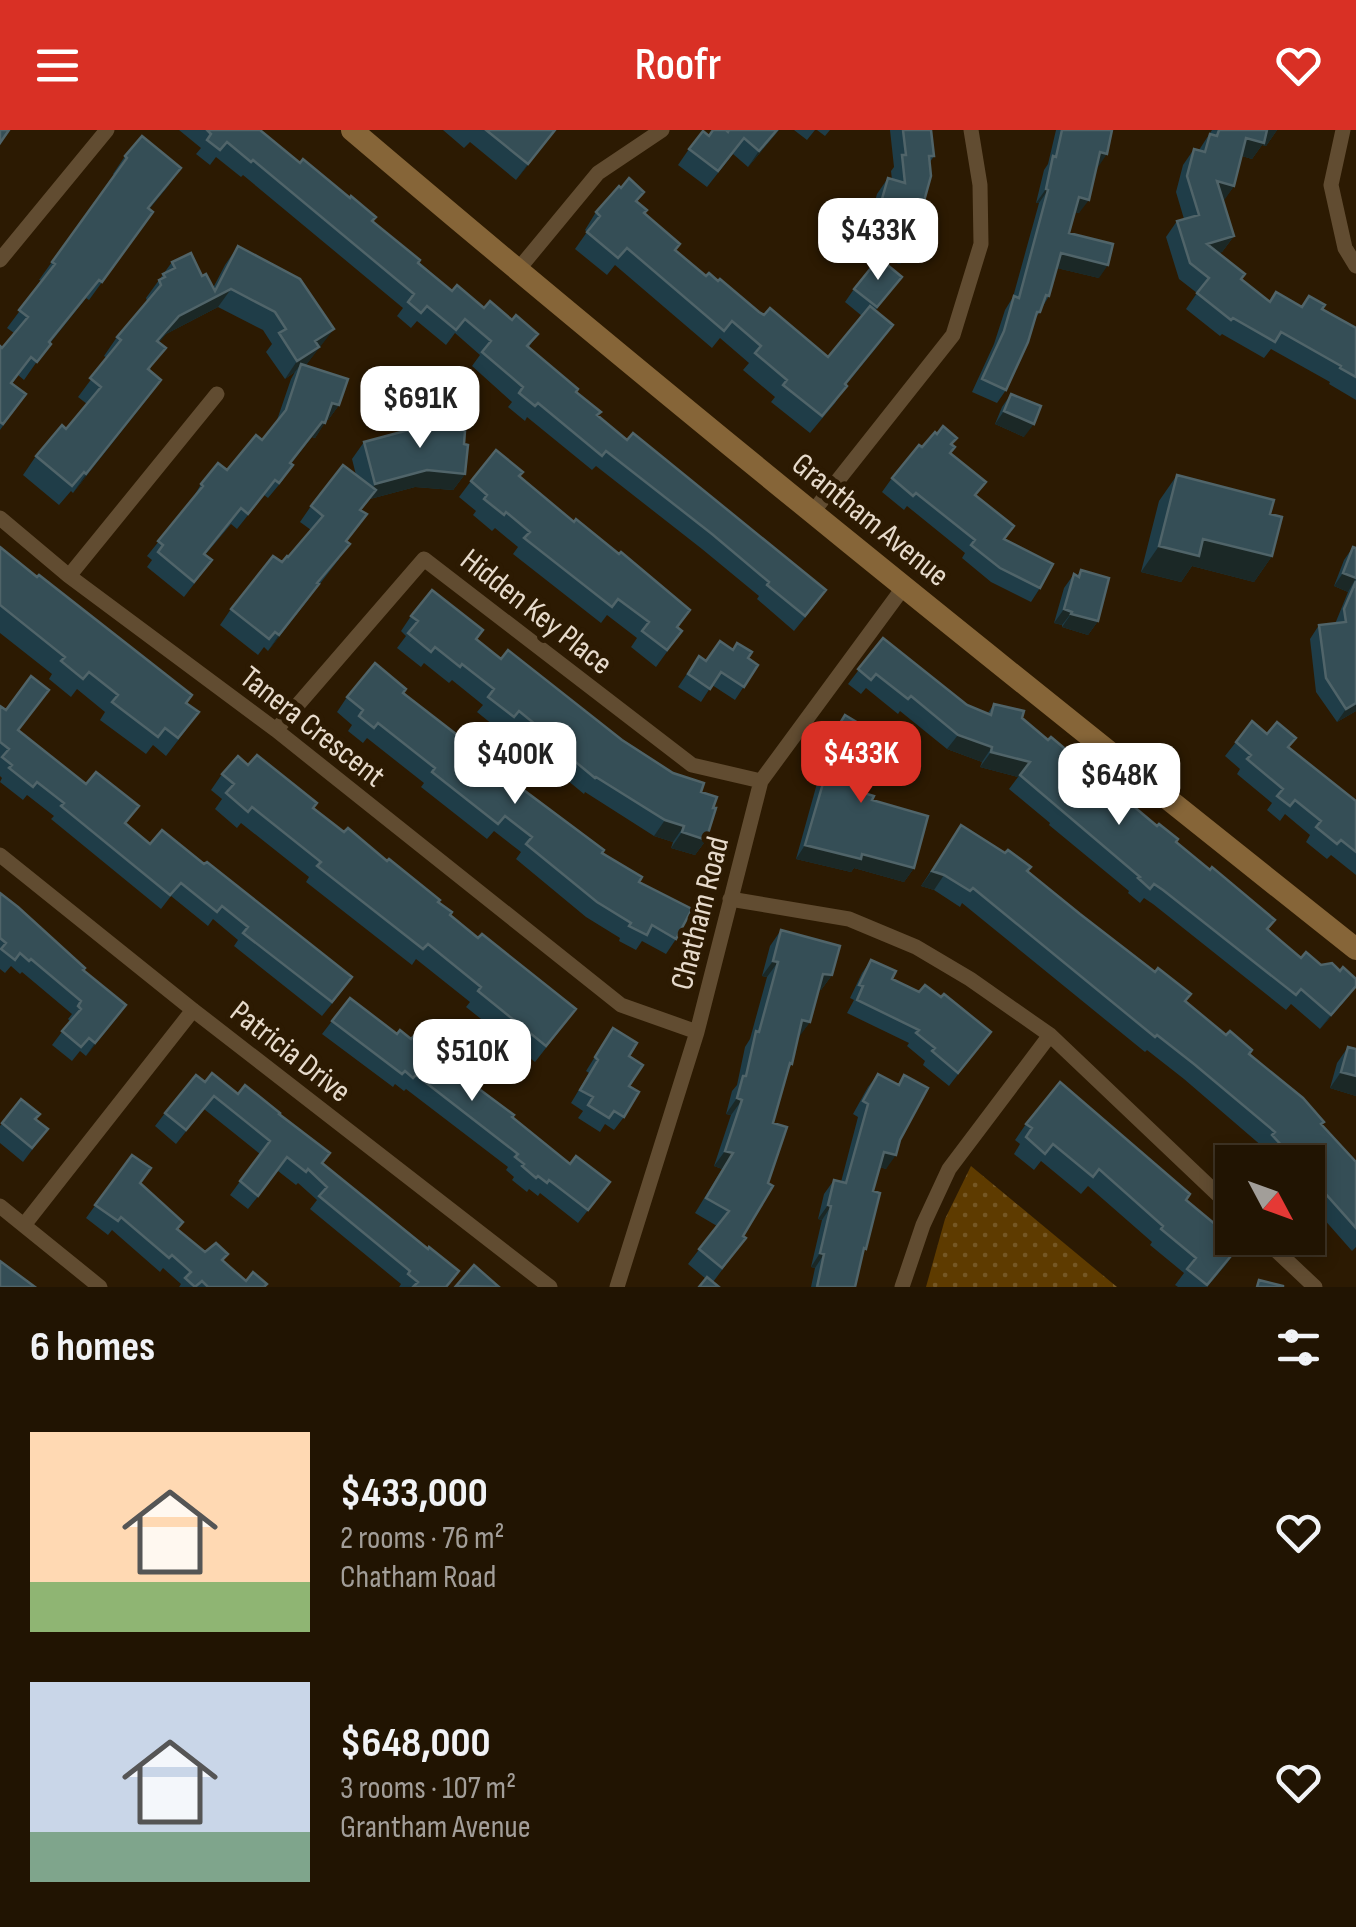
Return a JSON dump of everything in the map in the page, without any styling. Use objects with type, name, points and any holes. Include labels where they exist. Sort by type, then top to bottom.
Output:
[{"type":"street","points":[[0,260],[107,130]]},
{"type":"street","name":"Grantham Avenue","points":[[352,130],[903,588],[1356,949]]},
{"type":"street","points":[[517,271],[598,173],[662,130]]},
{"type":"street","points":[[812,513],[952,336],[981,244],[980,185],[971,130]]},
{"type":"street","points":[[1343,130],[1331,186],[1345,248],[1356,266]]},
{"type":"street","points":[[70,576],[217,394]]},
{"type":"street","name":"Tanera Crescent","points":[[0,518],[70,576],[276,730],[621,1005],[697,1032]]},
{"type":"street","name":"Hidden Key Place","points":[[276,730],[424,558],[692,765],[761,781]]},
{"type":"street","name":"Chatham Road","points":[[617,1287],[697,1032],[761,781],[903,588]]},
{"type":"street","name":"Patricia Drive","points":[[0,855],[550,1287]]},
{"type":"street","points":[[730,899],[849,919],[916,947],[970,979],[1050,1035],[1215,1192]]},
{"type":"street","points":[[24,1225],[194,1010]]},
{"type":"street","points":[[902,1287],[923,1225],[949,1169],[1050,1035]]},
{"type":"street","points":[[0,1206],[100,1287]]},
{"type":"street","points":[[1281,1255],[1316,1287]]},
{"type":"shaded area","points":[[971,1166],[1117,1287],[926,1287],[945,1219]]},
{"type":"building","points":[[207,130],[260,130],[300,163],[303,159],[351,196],[376,217],[372,221],[452,291],[457,285],[484,308],[490,301],[512,320],[516,315],[538,334],[527,346],[578,389],[576,392],[601,412],[597,415],[627,440],[633,433],[826,590],[805,616],[712,534],[606,451],[602,456],[538,403],[535,406],[519,393],[523,387],[482,352],[491,341],[465,319],[456,330],[427,306],[421,313],[408,302],[414,294],[253,160],[227,142],[220,150],[207,140],[211,134]]},
{"type":"building","points":[[486,130],[555,130],[528,164]]},
{"type":"building","points":[[713,130],[777,130],[759,151],[744,138],[718,171],[689,149],[703,131],[709,136]]},
{"type":"building","points":[[903,130],[931,130],[934,156],[929,156],[931,176],[911,248],[885,241],[892,217],[878,213],[888,178],[905,183]]},
{"type":"building","points":[[1062,130],[1112,130],[1107,154],[1100,152],[1089,200],[1079,197],[1069,233],[1113,244],[1108,265],[1061,253],[1049,296],[1037,312],[1006,390],[982,379],[1004,331],[1014,296],[1019,298]]},
{"type":"building","points":[[1219,130],[1267,130],[1264,143],[1246,138],[1234,186],[1217,181],[1234,236],[1207,244],[1245,274],[1241,279],[1270,302],[1276,292],[1302,307],[1309,296],[1325,305],[1322,309],[1356,328],[1356,377],[1281,332],[1275,342],[1231,320],[1197,293],[1209,278],[1190,263],[1177,221],[1199,215],[1187,176],[1194,149],[1205,152],[1210,134],[1217,136]]},
{"type":"building","points":[[142,136],[181,168],[148,208],[153,212],[102,282],[99,280],[37,362],[31,357],[11,383],[26,394],[3,424],[0,346],[28,317],[19,310]]},
{"type":"building","points":[[629,178],[644,192],[636,201],[647,210],[644,213],[680,244],[675,250],[706,276],[709,273],[720,279],[759,312],[764,315],[770,308],[828,357],[870,306],[893,325],[822,416],[783,385],[787,380],[755,353],[761,346],[732,321],[724,331],[627,248],[618,258],[587,232],[600,216],[596,212]]},
{"type":"building","points":[[238,246],[300,279],[334,329],[315,341],[319,347],[297,361],[279,333],[286,329],[275,312],[231,289],[179,316],[157,341],[166,348],[148,369],[161,380],[86,474],[72,486],[36,456],[62,425],[66,429],[101,387],[90,378],[121,340],[117,337],[161,285],[163,274],[175,268],[172,262],[191,253],[215,291]]},
{"type":"building","points":[[879,258],[902,277],[877,307],[854,289]]},
{"type":"building","points":[[301,364],[348,379],[339,405],[332,403],[325,423],[290,463],[293,465],[279,483],[275,480],[248,514],[241,508],[204,554],[212,560],[194,582],[158,552],[163,545],[158,541],[218,463],[227,470],[256,435],[262,440],[286,410]]},
{"type":"building","points":[[1011,394],[1041,406],[1034,424],[1004,411]]},
{"type":"building","points":[[444,416],[466,418],[465,474],[427,470],[375,484],[364,442],[427,425],[443,426]]},
{"type":"building","points":[[943,426],[957,438],[950,453],[986,482],[975,495],[1014,526],[1004,539],[1053,564],[1040,588],[1000,568],[971,545],[975,540],[892,478],[919,445],[922,447]]},
{"type":"building","points":[[496,450],[523,472],[519,476],[574,522],[576,519],[621,552],[690,610],[677,627],[682,631],[667,650],[642,631],[649,622],[618,599],[612,607],[524,538],[530,532],[484,499],[487,495],[471,481]]},
{"type":"building","points":[[343,465],[376,490],[360,510],[367,514],[319,584],[279,635],[275,632],[269,639],[231,609],[273,556],[282,562],[323,516],[311,506]]},
{"type":"building","points":[[1177,475],[1274,500],[1270,514],[1282,517],[1272,556],[1203,539],[1199,556],[1159,546]]},
{"type":"building","points":[[0,547],[192,695],[186,703],[199,712],[178,738],[165,728],[158,737],[112,702],[118,695],[89,672],[83,679],[61,661],[65,657],[0,605]]},
{"type":"building","points":[[1353,547],[1356,548],[1356,578],[1343,573]]},
{"type":"building","points":[[1081,570],[1109,578],[1098,621],[1064,609],[1074,574],[1079,577]]},
{"type":"building","points":[[1356,581],[1356,703],[1346,709],[1326,678],[1319,625],[1346,622],[1344,609]]},
{"type":"building","points":[[432,590],[483,630],[476,639],[501,659],[508,650],[622,740],[673,773],[704,783],[701,792],[717,797],[706,840],[682,832],[684,826],[665,820],[595,778],[519,711],[514,717],[488,697],[494,689],[462,664],[460,667],[435,647],[431,652],[408,633],[418,621],[411,616]]},
{"type":"building","points":[[883,638],[967,705],[991,715],[994,704],[1024,711],[1022,718],[1048,740],[1051,737],[1275,920],[1267,929],[1301,958],[1306,952],[1321,965],[1332,963],[1340,971],[1343,967],[1356,979],[1356,986],[1331,1015],[1301,989],[1296,995],[1163,890],[1154,884],[1150,889],[1020,775],[1030,762],[991,752],[992,747],[958,735],[911,696],[908,699],[876,674],[871,680],[858,669]]},
{"type":"building","points":[[720,641],[733,650],[737,643],[752,652],[748,658],[758,665],[744,687],[721,672],[710,689],[688,674],[699,656],[706,661]]},
{"type":"building","points":[[375,663],[406,689],[403,693],[466,739],[521,788],[604,850],[602,853],[642,877],[639,882],[692,909],[676,939],[652,925],[647,935],[629,926],[631,923],[597,902],[526,844],[532,837],[505,816],[498,824],[378,723],[374,728],[359,716],[363,710],[347,697]]},
{"type":"building","points":[[31,676],[49,690],[18,730],[86,784],[96,772],[139,806],[125,823],[150,844],[162,830],[352,977],[332,1002],[243,933],[248,927],[222,906],[217,912],[181,883],[170,895],[61,806],[64,803],[37,782],[33,787],[9,768],[12,765],[2,757],[9,749],[0,742],[0,706],[6,710]]},
{"type":"building","points":[[845,715],[868,729],[862,738],[882,751],[857,791],[874,796],[872,800],[928,816],[914,868],[805,845],[831,756],[823,751]]},
{"type":"building","points":[[1252,721],[1267,734],[1277,722],[1296,738],[1288,747],[1356,801],[1356,852],[1341,840],[1337,844],[1316,827],[1321,821],[1295,800],[1290,806],[1277,796],[1283,789],[1247,759],[1251,755],[1236,742]]},
{"type":"building","points":[[257,755],[317,803],[313,808],[389,859],[440,900],[452,912],[450,915],[478,938],[482,934],[576,1009],[546,1046],[428,944],[423,949],[317,866],[321,862],[252,807],[248,812],[226,793],[234,784],[222,774],[238,756],[248,765]]},
{"type":"building","points":[[961,825],[1005,853],[1008,850],[1031,867],[1027,871],[1080,914],[1155,972],[1158,968],[1191,994],[1185,1001],[1226,1035],[1230,1031],[1252,1050],[1249,1054],[1303,1098],[1356,1162],[1356,1228],[1325,1193],[1325,1145],[1281,1145],[1272,1135],[1275,1132],[1194,1064],[1155,1037],[973,888],[970,891],[932,871]]},
{"type":"building","points":[[0,893],[126,1005],[95,1043],[89,1038],[81,1047],[62,1031],[81,1009],[81,1001],[31,959],[20,953],[15,960],[1,949],[6,943],[0,938]]},
{"type":"building","points":[[781,930],[840,946],[832,975],[823,974],[810,1022],[802,1020],[773,1123],[787,1127],[768,1183],[773,1186],[743,1236],[746,1238],[722,1268],[699,1249],[729,1211],[706,1198],[733,1153],[725,1151],[778,962],[773,961]]},
{"type":"building","points":[[871,960],[896,971],[892,979],[919,992],[925,985],[941,997],[944,994],[991,1032],[958,1073],[932,1051],[935,1048],[916,1033],[919,1030],[857,1000],[863,986],[859,985]]},
{"type":"building","points":[[350,998],[397,1034],[400,1030],[411,1039],[414,1036],[570,1164],[576,1156],[610,1182],[588,1210],[549,1180],[547,1183],[536,1178],[515,1157],[518,1154],[416,1075],[413,1078],[405,1071],[402,1074],[332,1021]]},
{"type":"building","points":[[613,1028],[637,1043],[629,1056],[643,1065],[629,1086],[639,1092],[624,1117],[614,1111],[609,1118],[588,1105],[593,1097],[580,1090]]},
{"type":"building","points":[[1348,1047],[1356,1049],[1356,1076],[1341,1072]]},
{"type":"building","points":[[212,1073],[238,1094],[245,1085],[330,1153],[322,1163],[459,1271],[446,1287],[413,1287],[418,1282],[408,1274],[410,1271],[319,1196],[327,1187],[287,1157],[258,1196],[240,1181],[270,1141],[214,1096],[186,1130],[165,1113],[196,1075],[205,1082]]},
{"type":"building","points":[[878,1074],[899,1085],[904,1075],[928,1088],[896,1155],[884,1152],[873,1191],[880,1193],[855,1287],[817,1287],[834,1180],[846,1183],[868,1104],[863,1101]]},
{"type":"building","points":[[1060,1082],[1190,1194],[1186,1200],[1215,1224],[1215,1255],[1232,1255],[1207,1285],[1187,1269],[1196,1258],[1099,1169],[1093,1177],[1053,1144],[1045,1154],[1026,1137],[1032,1128],[1026,1124]]},
{"type":"building","points":[[21,1099],[40,1114],[35,1119],[48,1129],[32,1148],[2,1123]]},
{"type":"building","points":[[132,1155],[151,1168],[140,1183],[183,1222],[177,1229],[205,1252],[216,1243],[228,1254],[222,1260],[246,1281],[253,1272],[267,1284],[208,1287],[202,1281],[195,1287],[185,1278],[191,1272],[172,1255],[169,1258],[121,1217],[118,1221],[95,1205]]},
{"type":"building","points":[[0,1261],[35,1287],[0,1287]]},
{"type":"building","points":[[474,1265],[499,1287],[456,1286]]},
{"type":"building","points":[[707,1277],[719,1287],[699,1287]]},
{"type":"building","points":[[1259,1280],[1283,1286],[1283,1287],[1257,1287]]}]
